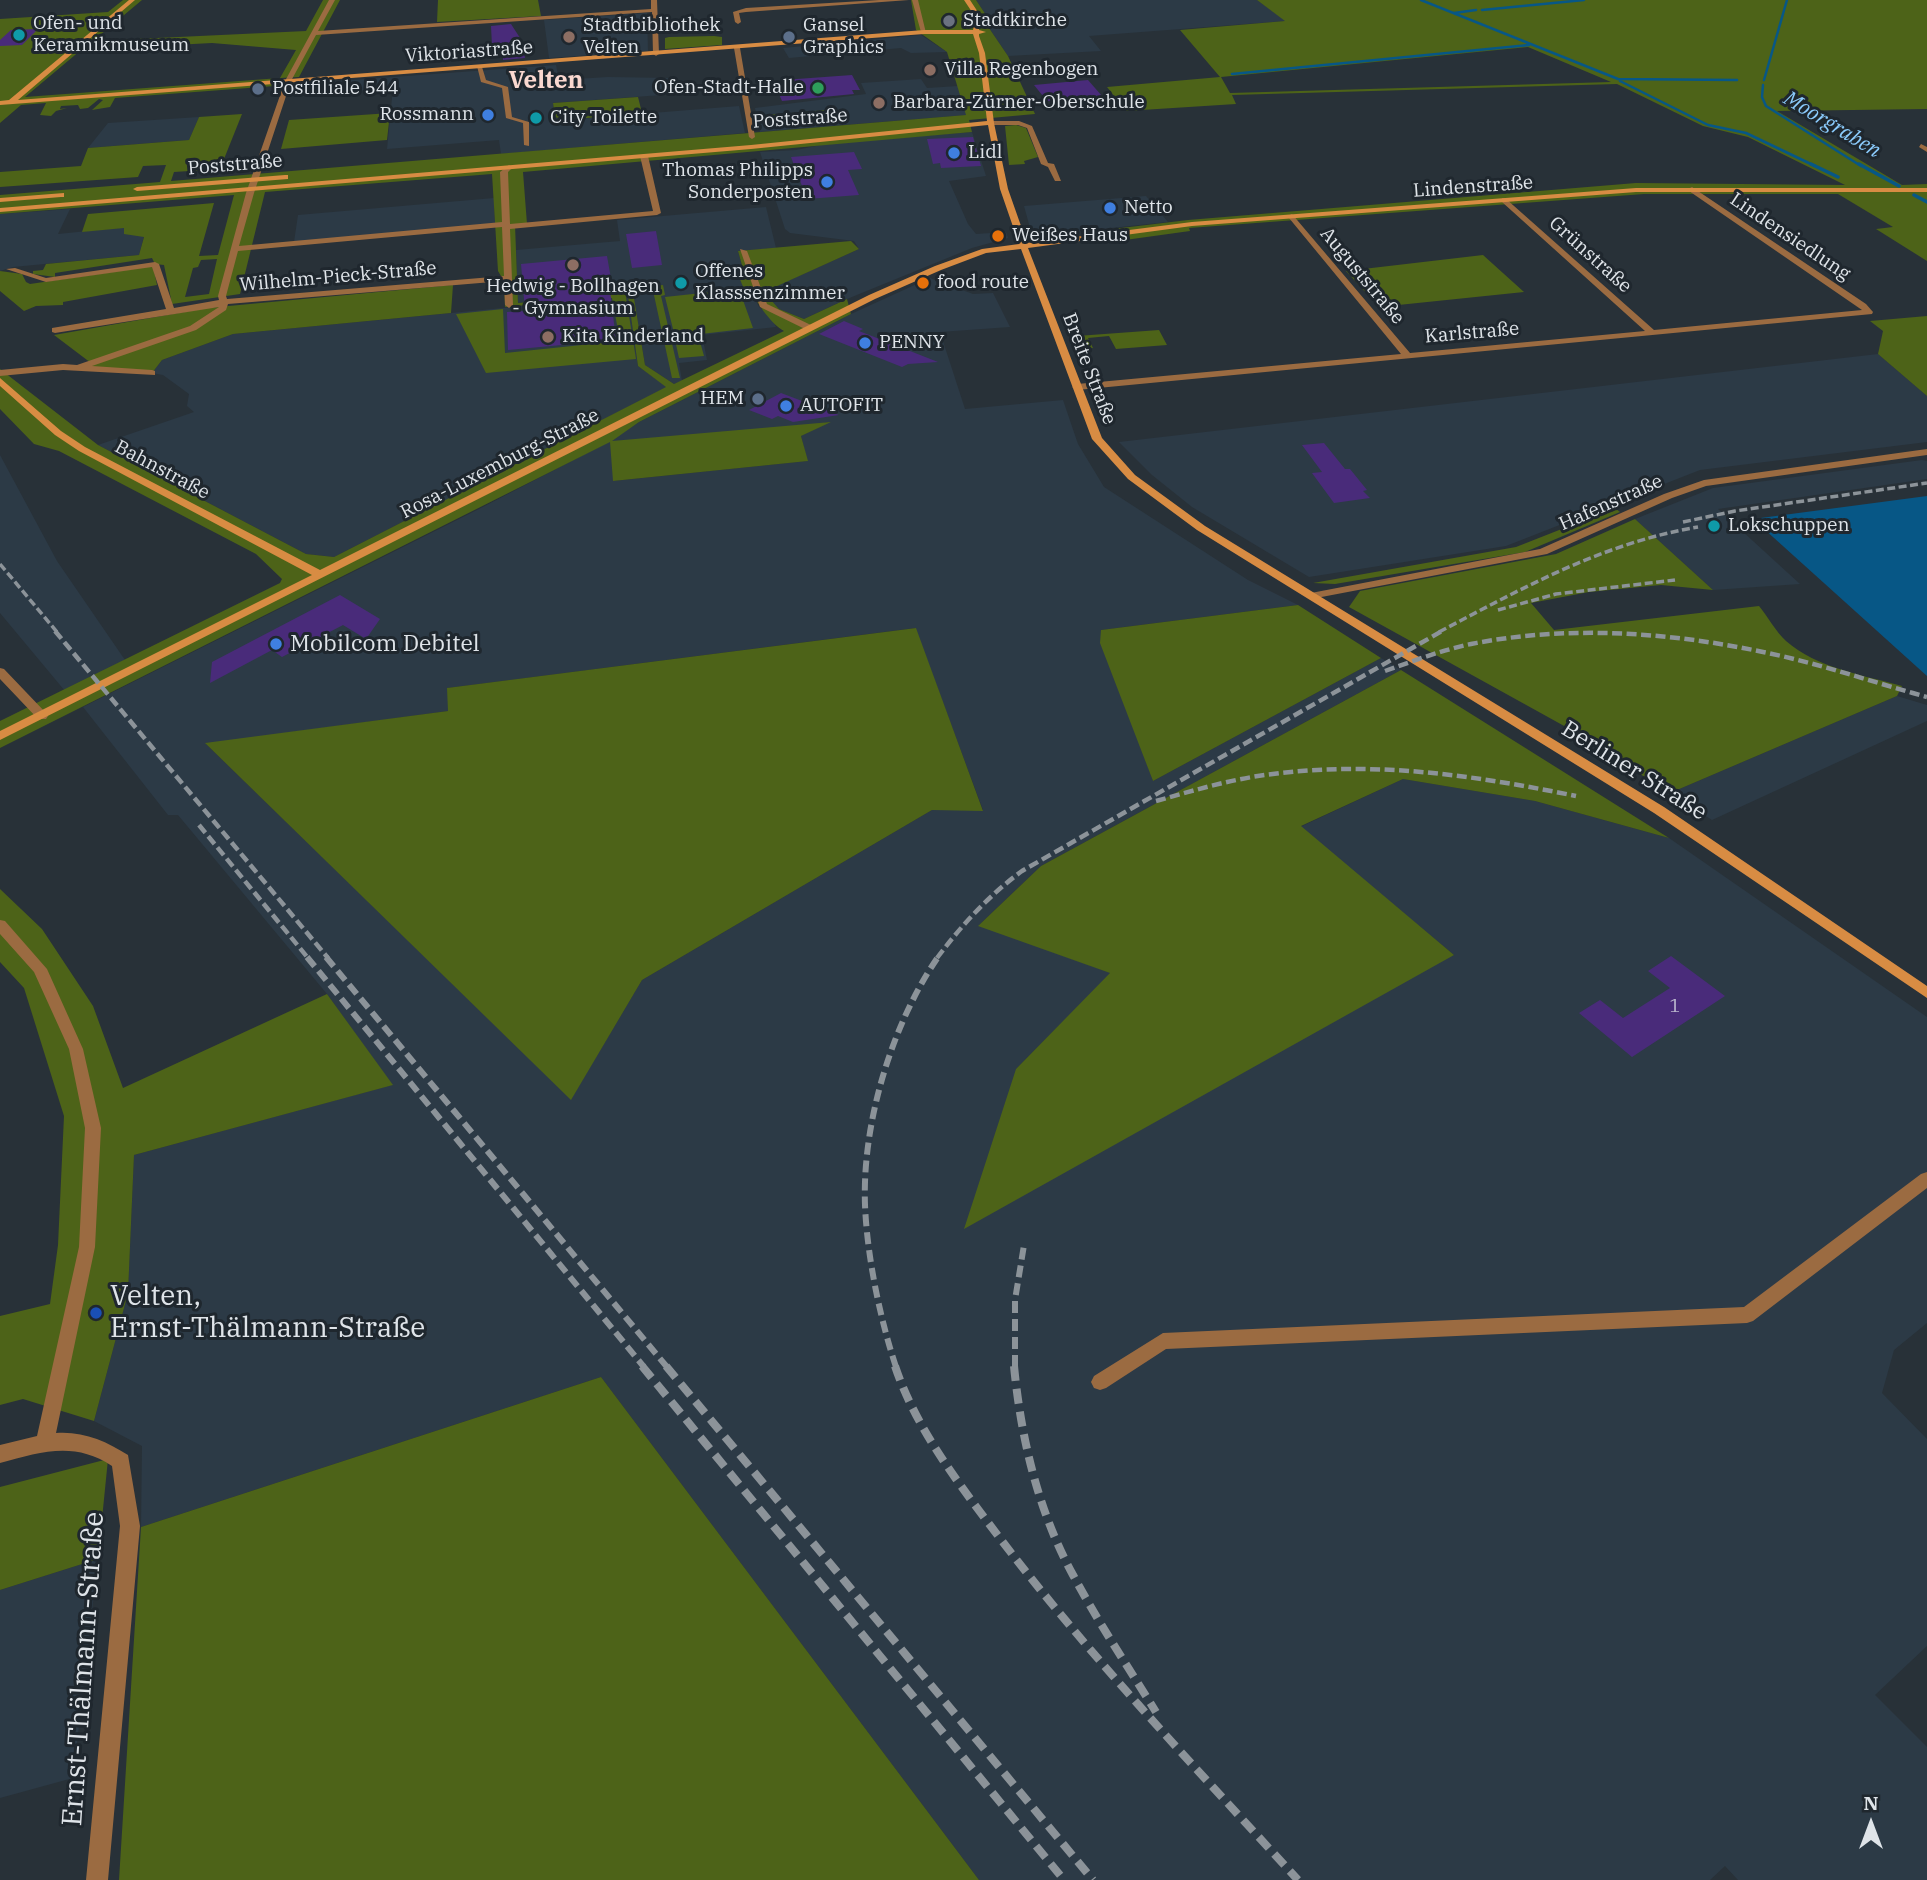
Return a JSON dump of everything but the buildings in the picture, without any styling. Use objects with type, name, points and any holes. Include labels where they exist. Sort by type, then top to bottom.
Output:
[{"type":"main road","points":[[0,111],[132,0]]},
{"type":"main road","name":"Breite Straße","points":[[967,0],[979,18],[980,32],[986,43],[982,52],[1001,178],[1023,245],[1097,439],[1111,459],[1138,485],[1311,596]]},
{"type":"main road","name":"Viktoriastraße","points":[[0,103],[924,32],[980,32]]},
{"type":"main road","name":"Poststraße","points":[[0,210],[645,156],[753,143],[991,123]]},
{"type":"main road","name":"Poststraße","points":[[741,138],[753,143]]},
{"type":"main road","name":"Poststraße","points":[[127,190],[730,139]]},
{"type":"main road","points":[[513,167],[508,161],[514,157]]},
{"type":"main road","name":"Lindenstraße","points":[[1023,245],[1292,216],[1636,190],[1927,190]]},
{"type":"main road","points":[[0,200],[65,195]]},
{"type":"main road","name":"Rosa-Luxemburg-Straße","points":[[0,736],[810,328],[938,268],[985,251],[1023,245]]},
{"type":"main road","name":"Bahnstraße","points":[[0,381],[58,433],[82,449],[319,574]]},
{"type":"main road","name":"Berliner Straße","points":[[1311,596],[1659,810],[1927,993]]},
{"type":"street","points":[[78,368],[193,328],[223,308],[222,296],[234,249],[288,81],[332,0]]},
{"type":"street","points":[[654,0],[656,54]]},
{"type":"street","points":[[738,22],[736,12],[740,11],[906,0]]},
{"type":"street","points":[[915,0],[924,32]]},
{"type":"street","points":[[790,7],[794,14]]},
{"type":"street","points":[[314,33],[655,10]]},
{"type":"street","points":[[737,48],[753,143]]},
{"type":"street","points":[[479,67],[483,81],[505,88],[509,118],[526,122],[527,143]]},
{"type":"street","points":[[991,123],[1019,123],[1030,127],[1045,164],[1051,166],[1058,180]]},
{"type":"street","name":"Wilhelm-Pieck-Straße","points":[[234,249],[657,214],[645,156]]},
{"type":"street","points":[[509,305],[504,172],[513,167]]},
{"type":"street","name":"Lindensiedlung","points":[[1692,189],[1869,312]]},
{"type":"street","name":"Grünstraße","points":[[1506,200],[1653,333]]},
{"type":"street","name":"Auguststraße","points":[[1292,216],[1408,356]]},
{"type":"street","points":[[743,251],[763,305],[810,328]]},
{"type":"street","points":[[10,269],[24,271],[32,278],[46,280],[155,264],[170,309]]},
{"type":"street","name":"Wilhelm-Pieck-Straße","points":[[55,330],[224,302],[508,278]]},
{"type":"street","name":"Karlstraße","points":[[1077,387],[1869,312]]},
{"type":"street","points":[[0,373],[27,369],[78,368],[152,373]]},
{"type":"street","name":"Hafenstraße","points":[[1311,596],[1543,552],[1668,496],[1704,483],[1927,452]]},
{"type":"street","points":[[0,672],[42,716]]},
{"type":"street","points":[[0,925],[40,969],[75,1049],[93,1128],[87,1247],[45,1442],[0,1454]]},
{"type":"street","points":[[1100,1382],[1163,1341],[1747,1315],[1927,1179]]},
{"type":"street","name":"Ernst-Thälmann-Straße","points":[[45,1442],[92,1444],[121,1461],[130,1527],[97,1880]]},
{"type":"shaded area","points":[[976,0],[1257,0],[1286,21],[1089,36],[1101,51],[1008,56],[989,28],[986,15]]},
{"type":"shaded area","points":[[647,13],[648,51],[549,58],[544,20]]},
{"type":"shaded area","points":[[921,35],[947,52],[911,53],[901,48],[789,58],[783,48]]},
{"type":"shaded area","points":[[556,65],[559,80],[608,77],[670,78],[675,94],[553,103],[555,117],[565,120],[739,106],[745,133],[501,154],[499,140],[387,149],[393,88],[294,95],[298,84]]},
{"type":"shaded area","name":"Barbara-Zürner-Oberschule","points":[[921,79],[927,88],[958,86],[967,115],[760,132],[755,108],[866,94],[861,83]]},
{"type":"shaded area","points":[[199,117],[189,140],[88,148],[108,123]]},
{"type":"shaded area","points":[[972,132],[986,176],[949,181],[968,224],[976,234],[1006,232],[1008,238],[972,248],[804,319],[779,309],[763,292],[859,249],[854,241],[790,233],[785,229],[760,152],[796,150],[831,143]]},
{"type":"shaded area","points":[[1146,196],[1168,222],[1035,236],[1032,235],[1024,206]]},
{"type":"shaded area","points":[[494,198],[495,224],[294,242],[298,215]]},
{"type":"shaded area","points":[[766,207],[776,248],[738,251],[745,276],[740,277],[744,289],[750,289],[759,307],[771,316],[776,327],[702,335],[707,360],[679,363],[682,381],[674,384],[645,365],[633,293],[518,303],[516,250],[620,241],[617,220]]},
{"type":"shaded area","points":[[70,209],[58,234],[147,225],[139,255],[13,267],[0,271],[0,214]]},
{"type":"shaded area","points":[[930,278],[973,294],[993,293],[1010,327],[940,332],[965,409],[1063,400],[1078,444],[1104,487],[1248,580],[1298,605],[1101,630],[1153,781],[1381,658],[1401,670],[1041,866],[979,925],[1111,973],[1016,1069],[1454,955],[1300,827],[1403,779],[1535,801],[1669,838],[1927,1017],[1927,1323],[1894,1350],[1882,1393],[1927,1439],[1927,1646],[1875,1695],[1927,1747],[1927,1880],[1738,1880],[1725,1866],[1710,1880],[979,1880],[601,1377],[141,1527],[142,1446],[94,1421],[128,1293],[134,1155],[392,1085],[327,994],[178,815],[168,815],[83,707],[479,509],[610,441],[639,422],[851,314]],"holes":[[[828,422],[801,436],[807,461],[613,481]],[[915,628],[983,810],[932,810],[642,980],[571,1099],[206,744],[448,711],[448,688]]]},
{"type":"shaded area","points":[[628,296],[638,366],[667,387],[334,557],[306,554],[98,445],[194,412],[187,406],[189,394],[163,375],[152,373],[162,360],[233,334]]},
{"type":"shaded area","points":[[1878,354],[1927,396],[1927,442],[1700,470],[1506,546],[1309,577],[1192,507],[1152,475],[1119,442]]},
{"type":"shaded area","points":[[0,455],[57,561],[125,660],[65,691],[0,613]]},
{"type":"shaded area","points":[[1927,461],[1927,479],[1718,509],[1800,584],[1713,590],[1635,519],[1713,488]]},
{"type":"shaded area","points":[[1897,696],[1927,705],[1927,721],[1712,820],[1670,793]]},
{"type":"shaded area","points":[[98,1559],[73,1778],[0,1798],[0,1590]]},
{"type":"green space","points":[[123,0],[142,0],[93,41],[306,31],[323,0],[340,0],[299,77],[281,78],[275,86],[115,98],[110,107],[92,110],[103,100],[99,99],[88,108],[80,109],[78,105],[61,106],[60,109],[67,108],[56,111],[51,116],[40,115],[46,103],[21,105],[0,123],[0,19],[108,12]],"holes":[[[212,43],[296,50],[280,78],[25,97],[81,50]]]},
{"type":"green space","points":[[438,0],[538,0],[541,16],[437,22]]},
{"type":"green space","points":[[911,0],[976,0],[986,15],[989,28],[1008,56],[1035,114],[969,120],[972,132],[523,172],[527,224],[515,225],[518,303],[633,292],[645,365],[674,384],[784,331],[765,313],[750,289],[744,289],[739,277],[745,276],[738,251],[851,241],[859,249],[764,292],[779,309],[804,319],[847,299],[851,314],[639,422],[612,441],[831,422],[801,436],[808,461],[613,481],[610,442],[0,748],[0,721],[280,583],[282,579],[256,554],[59,451],[34,444],[0,409],[0,369],[98,445],[306,554],[334,557],[666,387],[638,366],[628,296],[626,297],[636,359],[486,373],[456,314],[503,309],[505,353],[620,341],[612,298],[505,307],[504,281],[498,271],[492,174],[265,192],[240,294],[172,304],[164,265],[155,264],[152,258],[55,273],[55,277],[33,274],[33,271],[43,270],[46,264],[139,255],[144,237],[124,234],[124,228],[82,232],[88,214],[214,203],[199,256],[218,255],[234,195],[0,214],[0,195],[160,182],[166,165],[143,166],[138,177],[0,187],[0,172],[81,166],[88,148],[189,140],[199,117],[242,114],[220,169],[174,172],[171,181],[966,115],[947,52],[916,30]],"holes":[[[217,259],[209,294],[185,297],[193,268],[198,267],[201,260]]]},
{"type":"green space","points":[[1257,0],[1927,0],[1927,109],[1777,111],[1902,185],[1927,184],[1927,261],[1876,229],[1893,227],[1838,194],[1644,194],[1189,228],[1190,231],[1125,240],[1088,232],[1188,220],[1636,183],[1845,185],[1748,137],[1703,126],[1617,84],[1232,95],[1236,104],[1126,111],[1107,87],[1220,77],[1180,30],[1285,21]],"holes":[[[1528,47],[1611,82],[1230,93],[1221,77]]]},
{"type":"green space","points":[[722,37],[722,45],[665,49],[665,38]]},
{"type":"green space","points":[[638,97],[642,113],[565,120],[555,117],[553,103]]},
{"type":"green space","points":[[827,110],[833,122],[772,127],[767,115]]},
{"type":"green space","points":[[390,113],[387,140],[281,149],[289,120]]},
{"type":"green space","points":[[1005,126],[1026,128],[1038,157],[1024,161],[1025,164],[1009,165]]},
{"type":"green space","points":[[1483,255],[1524,292],[1379,307],[1346,271]]},
{"type":"green space","points":[[153,266],[157,285],[63,302],[63,305],[36,306],[24,311],[0,291],[0,271],[22,274],[30,284]]},
{"type":"green space","points":[[453,285],[451,313],[233,334],[162,360],[152,373],[78,368],[91,363],[54,335],[207,308]]},
{"type":"green space","points":[[663,285],[665,295],[661,296],[680,378],[672,378],[652,286]]},
{"type":"green space","points":[[739,289],[753,328],[675,337],[665,297]]},
{"type":"green space","points":[[1927,316],[1927,396],[1878,354],[1883,331],[1870,321]]},
{"type":"green space","points":[[1159,330],[1167,345],[1116,349],[1109,336],[1088,338],[1093,348],[1083,349],[1077,336]]},
{"type":"green space","points":[[699,338],[704,356],[679,358],[675,340]]},
{"type":"green space","points":[[1615,508],[1620,512],[1525,552],[1335,584],[1313,583],[1516,547]]},
{"type":"green space","points":[[1635,519],[1713,590],[1661,585],[1589,592],[1531,603],[1554,630],[1759,606],[1782,637],[1798,650],[1841,670],[1902,686],[1897,696],[1670,793],[1566,727],[1349,607],[1360,591],[1556,554]]},
{"type":"green space","points":[[1298,605],[1381,658],[1153,781],[1100,643],[1101,630]]},
{"type":"green space","points":[[916,628],[983,811],[932,810],[642,980],[571,1100],[205,743],[448,711],[447,688]]},
{"type":"green space","points":[[1401,670],[1669,838],[1535,801],[1403,779],[1301,826],[1454,955],[964,1229],[1016,1069],[1110,973],[978,926],[1041,866]]},
{"type":"green space","points":[[0,889],[42,929],[93,1006],[123,1088],[327,994],[393,1085],[134,1155],[128,1293],[94,1421],[23,1399],[0,1405],[0,1316],[50,1304],[58,1245],[64,1116],[24,988],[0,962]]},
{"type":"green space","points":[[601,1377],[979,1880],[119,1880],[141,1527]]},
{"type":"green space","points":[[108,1459],[98,1559],[0,1590],[0,1487]]},
{"type":"water","points":[[1927,496],[1927,676],[1753,519]]},
{"type":"waterway","points":[[1421,0],[1618,79],[1737,80]]},
{"type":"waterway","points":[[1482,10],[1584,0]]},
{"type":"waterway","name":"Moorgraben","points":[[1764,80],[1787,0]]},
{"type":"waterway","points":[[1454,13],[1476,10]]},
{"type":"waterway","points":[[1232,74],[1529,45]]},
{"type":"waterway","points":[[1620,81],[1708,125],[1746,133],[1815,166]]},
{"type":"waterway","name":"Moorgraben","points":[[1763,85],[1762,97],[1766,106],[1861,166]]},
{"type":"waterway","points":[[1811,164],[1838,177]]},
{"type":"waterway","name":"Moorgraben","points":[[1859,164],[1899,186]]},
{"type":"waterway","name":"Moorgraben","points":[[1914,195],[1927,202]]},
{"type":"railway","points":[[1683,522],[1735,511],[1927,483]]},
{"type":"railway","points":[[1439,632],[1533,584],[1596,556],[1663,534],[1698,527]]},
{"type":"railway","points":[[0,564],[57,632]]},
{"type":"railway","points":[[1498,610],[1556,594],[1675,580]]},
{"type":"railway","points":[[55,631],[328,958]]},
{"type":"railway","points":[[937,958],[976,911],[1022,871],[1442,631]]},
{"type":"railway","points":[[1385,671],[1449,649],[1507,638],[1544,634],[1617,633],[1691,640],[1784,656],[1927,697]]},
{"type":"railway","points":[[1156,801],[1251,777],[1343,769],[1460,776],[1576,796]]},
{"type":"railway","points":[[199,825],[308,958]]},
{"type":"railway","points":[[307,957],[644,1367]]},
{"type":"railway","points":[[326,957],[667,1367]]},
{"type":"railway","points":[[896,1367],[871,1266],[865,1174],[883,1075],[907,1012],[938,957]]},
{"type":"railway","points":[[1015,1367],[1015,1300],[1024,1245]]},
{"type":"railway","points":[[642,1366],[1064,1880]]},
{"type":"railway","points":[[666,1366],[1093,1880]]},
{"type":"railway","points":[[895,1366],[914,1412],[940,1455],[1034,1582],[1145,1712],[1298,1880]]},
{"type":"railway","points":[[1014,1366],[1021,1420],[1033,1474],[1050,1525],[1083,1593],[1156,1712]]},
{"type":"place","name":"Stadtkirche","points":[[949,21]]},
{"type":"place","name":"Ofen- und Keramikmuseum","points":[[19,35]]},
{"type":"place","name":"Stadtbibliothek Velten","points":[[569,37]]},
{"type":"place","name":"Gansel Graphics","points":[[789,37]]},
{"type":"place","name":"Villa Regenbogen","points":[[930,70]]},
{"type":"place","name":"Ofen-Stadt-Halle","points":[[818,88]]},
{"type":"place","name":"Postfiliale 544","points":[[258,89]]},
{"type":"place","name":"Barbara-Zürner-Oberschule","points":[[879,103]]},
{"type":"place","name":"Rossmann","points":[[488,115]]},
{"type":"place","name":"City Toilette","points":[[536,118]]},
{"type":"place","name":"Lidl","points":[[954,153]]},
{"type":"place","name":"Thomas Philipps Sonderposten","points":[[827,182]]},
{"type":"place","name":"Netto","points":[[1110,208]]},
{"type":"place","name":"Weißes Haus","points":[[998,236]]},
{"type":"place","name":"Hedwig - Bollhagen - Gymnasium","points":[[573,265]]},
{"type":"place","name":"Offenes Klasssenzimmer","points":[[681,283]]},
{"type":"place","name":"food route","points":[[923,283]]},
{"type":"place","name":"Kita Kinderland","points":[[548,337]]},
{"type":"place","name":"PENNY","points":[[865,343]]},
{"type":"place","name":"HEM","points":[[758,399]]},
{"type":"place","name":"AUTOFIT","points":[[786,406]]},
{"type":"place","name":"Lokschuppen","points":[[1714,526]]},
{"type":"place","name":"Mobilcom Debitel","points":[[276,644]]},
{"type":"place","name":"Velten, Ernst-Thälmann-Straße","points":[[96,1313]]},
{"type":"district","name":"Velten","points":[[546,81]]}]
